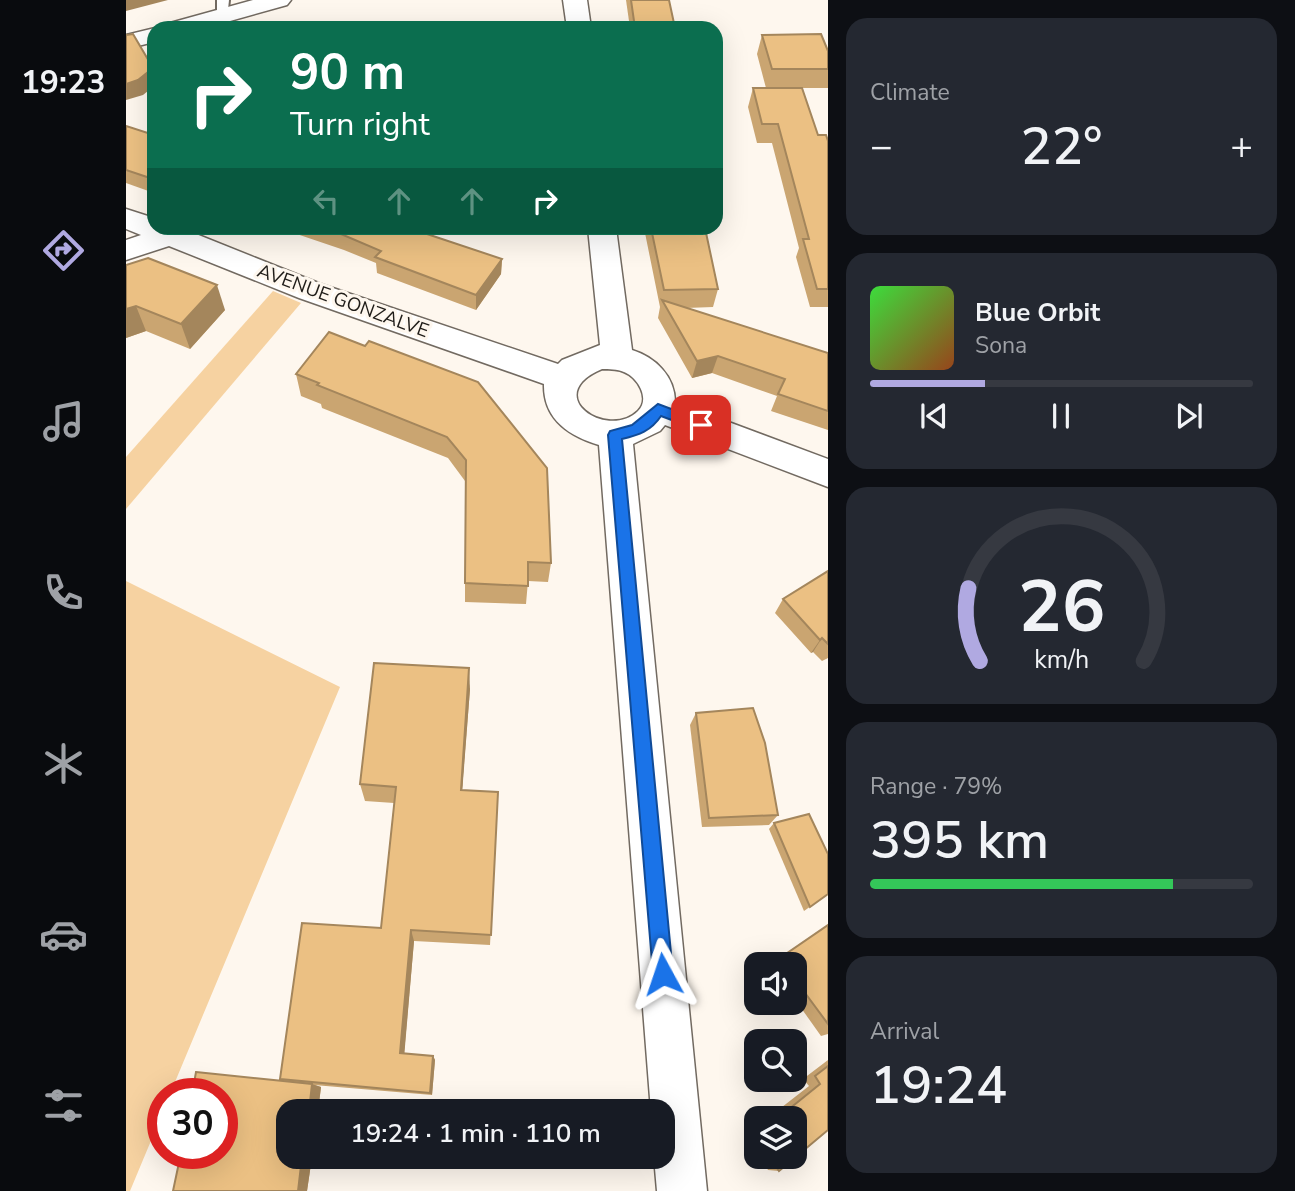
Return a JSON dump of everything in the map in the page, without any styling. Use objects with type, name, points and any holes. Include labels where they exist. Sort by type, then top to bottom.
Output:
[{"type":"street","points":[[194,21],[223,8],[279,0]]},
{"type":"street","points":[[575,0],[578,21]]},
{"type":"street","points":[[126,43],[147,37]]},
{"type":"street","name":"AVENUE GONZALVE","points":[[126,218],[147,225]]},
{"type":"street","points":[[126,250],[168,235]]},
{"type":"street","name":"AVENUE GONZALVE","points":[[173,235],[310,291],[562,379]]},
{"type":"street","points":[[602,235],[617,358]]},
{"type":"street","points":[[617,358],[633,363],[647,372],[658,388],[658,409],[649,422],[636,430],[615,435],[592,431],[568,416],[560,403],[558,391],[562,379],[582,361],[617,358]]},
{"type":"street","points":[[658,409],[828,473]]},
{"type":"street","points":[[615,435],[682,1191]]},
{"type":"shaded area","points":[[273,291],[301,303],[126,509],[126,457]]},
{"type":"shaded area","points":[[126,581],[340,687],[177,1078],[147,1078],[147,1150],[130,1191],[126,1191]]},
{"type":"building","points":[[631,0],[669,0],[674,21],[634,21]]},
{"type":"building","points":[[133,34],[147,58],[147,73],[138,80],[126,84],[126,35]]},
{"type":"building","points":[[821,34],[828,51],[828,69],[772,69],[762,35]]},
{"type":"building","points":[[753,88],[802,88],[818,135],[826,135],[828,289],[817,289],[803,239],[809,239],[778,124],[762,124]]},
{"type":"building","points":[[126,126],[147,133],[147,177],[126,170]]},
{"type":"building","points":[[343,235],[430,235],[502,259],[476,295],[375,257],[381,251]]},
{"type":"building","points":[[652,235],[706,235],[718,289],[664,290]]},
{"type":"building","points":[[148,258],[217,285],[181,324],[136,306],[126,309],[126,265]]},
{"type":"building","points":[[662,300],[828,353],[828,411],[778,394],[785,379],[718,356],[697,361]]},
{"type":"building","points":[[329,332],[365,346],[369,341],[478,382],[547,468],[551,563],[528,562],[528,586],[465,583],[466,460],[447,437],[296,374]]},
{"type":"building","points":[[828,571],[828,644],[822,638],[820,640],[783,599]]},
{"type":"building","points":[[374,663],[469,668],[461,790],[498,792],[491,935],[411,930],[400,1053],[433,1056],[430,1093],[280,1079],[302,923],[381,928],[396,787],[360,784]]},
{"type":"building","points":[[753,708],[765,743],[778,815],[709,818],[696,713]]},
{"type":"building","points":[[809,814],[828,854],[828,894],[810,907],[774,823]]},
{"type":"building","points":[[828,925],[828,1024],[807,996],[807,952],[789,952]]},
{"type":"building","points":[[828,1066],[828,1130],[807,1148],[807,1106],[793,1106],[820,1084],[815,1076]]},
{"type":"building","points":[[196,1072],[312,1084],[310,1099],[276,1099],[276,1169],[301,1169],[298,1191],[173,1191],[178,1169],[238,1169],[238,1078],[195,1078]]},
{"type":"route","points":[[663,974],[615,435],[636,430],[649,422],[658,409],[701,425]]}]
